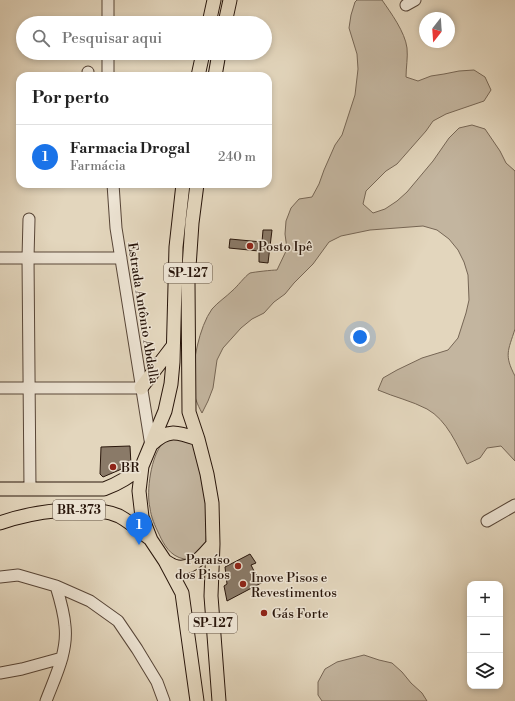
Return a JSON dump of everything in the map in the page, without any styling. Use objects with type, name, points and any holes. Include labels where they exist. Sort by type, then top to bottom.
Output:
[{"type":"main road","points":[[211,16],[214,0]]},
{"type":"main road","points":[[227,16],[230,0]]},
{"type":"main road","points":[[199,72],[201,60]]},
{"type":"main road","points":[[216,72],[218,60]]},
{"type":"main road","name":"SP-127","points":[[183,188],[176,248],[173,362],[170,391],[165,411],[142,466],[139,491],[142,517],[151,540],[165,561],[182,593],[197,701]]},
{"type":"main road","name":"SP-127","points":[[196,188],[192,223],[188,282],[189,412],[207,474],[212,503],[213,544],[211,596],[219,701]]},
{"type":"main road","points":[[141,388],[173,346]]},
{"type":"main road","points":[[151,445],[159,437],[175,432],[198,439]]},
{"type":"main road","name":"BR-373","points":[[0,489],[104,489],[130,477],[142,466]]},
{"type":"main road","name":"BR-373","points":[[0,523],[44,512],[79,510],[101,511],[118,516],[133,524],[151,540]]},
{"type":"main road","points":[[165,561],[174,566],[184,567],[195,563],[213,544]]},
{"type":"street","points":[[108,0],[108,16]]},
{"type":"street","points":[[108,60],[108,72]]},
{"type":"street","name":"Estrada Antônio Abdalla","points":[[113,188],[116,228],[151,445]]},
{"type":"street","points":[[29,219],[30,489]]},
{"type":"street","points":[[0,258],[121,258]]},
{"type":"street","points":[[0,388],[141,388]]},
{"type":"street","points":[[487,521],[515,505]]},
{"type":"street","points":[[0,577],[18,576],[56,586],[90,601],[118,620],[157,682],[164,701]]},
{"type":"street","points":[[46,701],[62,658],[65,640],[63,610],[56,586]]},
{"type":"street","points":[[0,673],[22,669],[62,658]]},
{"type":"shaded area","points":[[357,0],[382,0],[401,29],[407,48],[406,77],[418,81],[431,76],[474,70],[485,77],[491,90],[484,101],[446,114],[433,121],[397,164],[386,171],[366,191],[363,204],[373,213],[385,209],[397,201],[407,192],[433,161],[449,138],[459,128],[472,125],[485,129],[500,151],[506,163],[515,171],[515,329],[510,343],[508,358],[515,376],[515,461],[501,446],[487,448],[480,458],[467,464],[446,426],[434,414],[427,409],[378,390],[383,378],[397,370],[422,358],[448,350],[458,338],[466,313],[469,300],[468,275],[464,262],[458,250],[449,239],[437,230],[423,226],[370,230],[341,236],[329,242],[313,264],[285,294],[274,302],[264,313],[252,319],[241,328],[223,348],[217,360],[213,388],[202,413],[196,400],[193,386],[195,357],[200,335],[207,317],[214,306],[250,273],[277,270],[287,249],[285,234],[286,221],[291,208],[299,199],[312,197],[335,145],[342,135],[355,95],[358,69],[357,54],[349,28],[351,15]]},
{"type":"shaded area","points":[[171,438],[190,440],[197,450],[204,476],[208,522],[205,547],[201,554],[188,559],[179,558],[171,553],[165,546],[153,521],[149,501],[150,474],[155,456],[163,443]]},
{"type":"shaded area","points":[[364,655],[392,663],[422,693],[427,701],[322,701],[318,695],[318,682],[325,669],[337,662]]},
{"type":"building","name":"Posto Ipê","points":[[263,230],[272,230],[268,263],[259,262],[259,251],[229,248],[230,239],[262,242]]},
{"type":"building","points":[[130,446],[131,465],[103,477],[100,474],[101,447]]},
{"type":"building","name":"Inove Pisos e Revestimentos","points":[[250,554],[256,563],[251,565],[255,573],[263,582],[227,601],[224,586],[227,584],[225,567]]},
{"type":"place","name":"Posto Ipê","points":[[250,246]]},
{"type":"place","name":"BR","points":[[113,467]]},
{"type":"place","name":"Farmacia Drogal","points":[[139,545]]},
{"type":"place","name":"Paraíso dos Pisos","points":[[238,566]]},
{"type":"place","name":"Inove Pisos e Revestimentos","points":[[243,584]]},
{"type":"place","name":"Gás Forte","points":[[264,613]]}]
